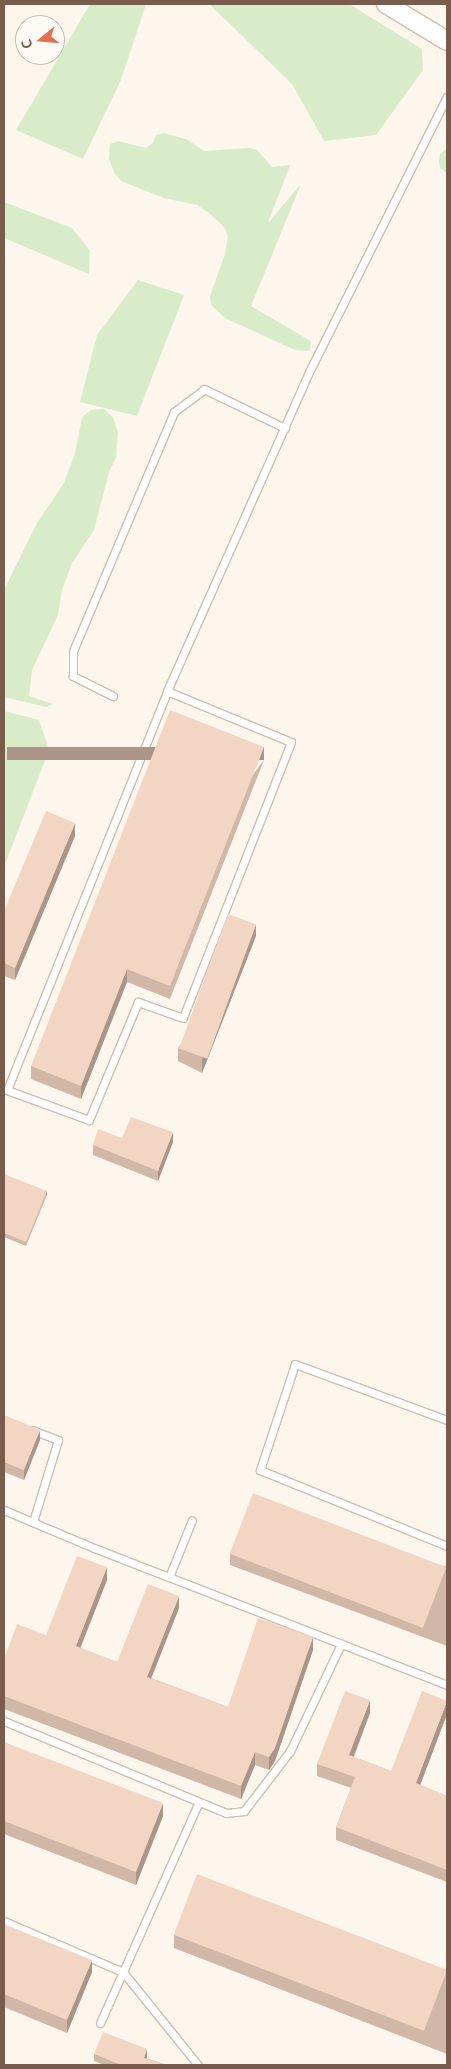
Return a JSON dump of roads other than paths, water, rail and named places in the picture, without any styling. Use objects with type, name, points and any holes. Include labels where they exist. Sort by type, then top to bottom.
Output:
[{"type":"street","points":[[386,4],[447,42]]},
{"type":"lane","points":[[167,691],[291,742],[183,1018],[138,1002],[89,1120],[7,1090],[167,691],[284,428],[447,97]]},
{"type":"lane","points":[[113,696],[73,676],[73,651],[174,412],[204,389],[284,428]]},
{"type":"lane","points":[[447,1420],[295,1364],[260,1470],[447,1546]]},
{"type":"lane","points":[[22,1426],[58,1440],[33,1522]]},
{"type":"lane","points":[[4,1510],[169,1577],[447,1685]]},
{"type":"lane","points":[[169,1577],[192,1520]]},
{"type":"lane","points":[[4,1721],[226,1813],[244,1811],[290,1751],[341,1644]]},
{"type":"lane","points":[[100,2022],[199,1802]]},
{"type":"lane","points":[[4,1921],[123,1972],[198,2065]]}]
